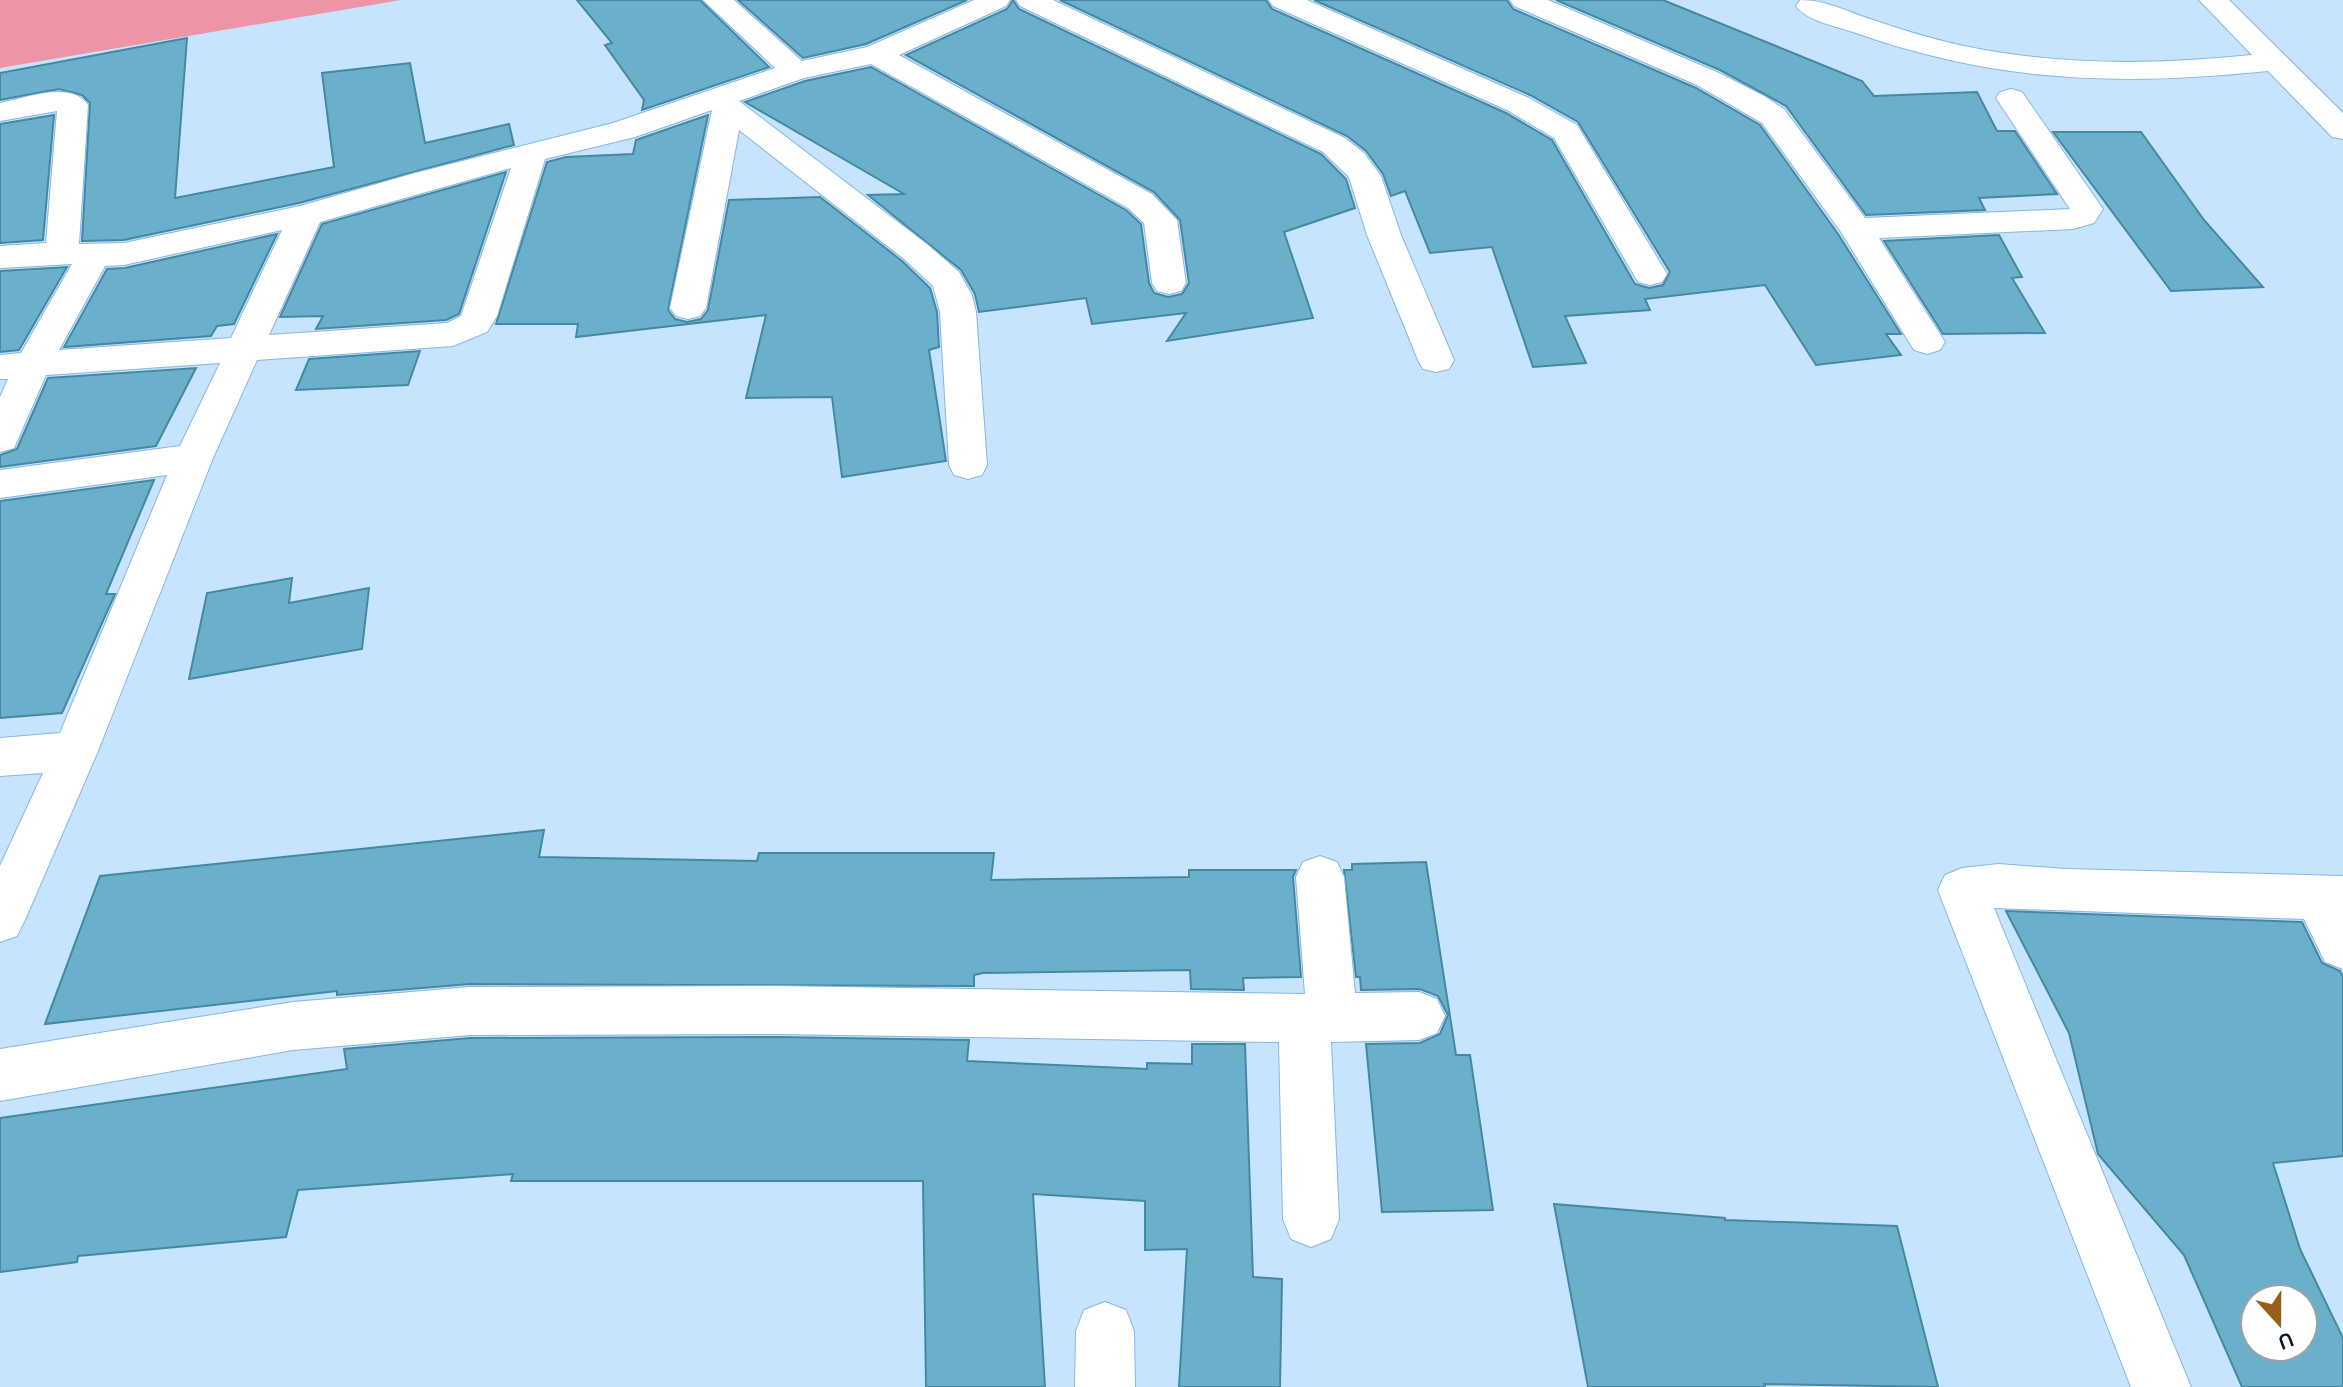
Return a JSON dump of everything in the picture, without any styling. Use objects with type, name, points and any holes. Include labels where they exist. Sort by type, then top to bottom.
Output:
[{"type":"street","points":[[717,0],[796,71]]},
{"type":"street","points":[[0,257],[167,247],[306,215],[426,180],[723,104],[796,71],[875,54],[926,34],[996,0]]},
{"type":"street","points":[[1030,0],[1334,145],[1353,160],[1373,194],[1384,235],[1436,360]]},
{"type":"street","points":[[1283,0],[1518,104],[1566,132],[1650,274]]},
{"type":"street","points":[[1524,0],[1708,79],[1753,102],[1788,133],[1856,229],[1927,342]]},
{"type":"street","points":[[2213,0],[2343,130]]},
{"type":"street","points":[[1810,6],[1851,23],[1936,49],[1986,60],[2112,72],[2274,62]]},
{"type":"street","points":[[875,54],[1140,201],[1160,220],[1169,283]]},
{"type":"street","points":[[1856,229],[2073,219],[2082,216],[2087,209],[2077,192],[2011,98]]},
{"type":"street","points":[[0,112],[60,101],[69,101],[73,105],[78,254],[17,366],[0,439]]},
{"type":"street","points":[[688,308],[723,104]]},
{"type":"street","points":[[723,104],[875,219],[947,280],[955,295],[958,312],[968,465]]},
{"type":"street","points":[[17,366],[444,335],[466,330],[474,324],[531,155]]},
{"type":"street","points":[[0,920],[75,751],[194,458],[306,215]]},
{"type":"street","points":[[0,484],[194,458]]},
{"type":"street","points":[[0,757],[75,751]]},
{"type":"street","points":[[1311,1219],[1320,877]]},
{"type":"street","points":[[2161,1387],[1962,890],[1998,886],[2330,898],[2343,946]]},
{"type":"street","points":[[0,1075],[293,1026],[470,1011],[776,1010],[1318,1018],[1419,1016]]},
{"type":"shaded area","points":[[0,0],[401,0],[0,68]]},
{"type":"building","points":[[577,0],[700,0],[769,67],[642,110],[644,100],[605,45],[612,43]]},
{"type":"building","points":[[738,0],[967,0],[866,44],[803,58]]},
{"type":"building","points":[[1013,0],[1019,9],[1321,154],[1346,179],[1355,208],[1284,232],[1313,318],[1167,341],[1186,313],[1092,324],[1086,298],[979,312],[975,294],[961,270],[868,195],[904,194],[745,102],[805,81],[871,67],[1126,210],[1141,224],[1149,283],[1154,293],[1168,297],[1182,294],[1189,283],[1180,220],[1154,192],[906,55],[1007,9]]},
{"type":"building","points":[[1060,0],[1266,0],[1272,9],[1506,113],[1552,140],[1635,284],[1649,288],[1663,285],[1670,272],[1578,122],[1530,95],[1314,0],[1507,0],[1513,9],[1696,88],[1760,125],[1838,234],[1901,334],[1886,334],[1901,355],[1816,365],[1765,285],[1645,299],[1650,310],[1565,316],[1586,363],[1533,367],[1492,247],[1430,253],[1405,191],[1391,196],[1383,174],[1366,151],[1347,136]]},
{"type":"building","points":[[1556,0],[1663,0],[1862,81],[1874,96],[1977,92],[1997,131],[2015,131],[2057,194],[1979,198],[1985,210],[1866,215],[1786,106],[1720,70]]},
{"type":"building","points":[[187,38],[175,198],[334,167],[322,73],[410,63],[425,143],[509,124],[514,145],[299,203],[124,240],[82,241],[90,103],[82,95],[59,89],[0,100],[0,73]]},
{"type":"building","points":[[54,115],[43,240],[0,243],[0,124]]},
{"type":"building","points":[[708,115],[668,310],[675,319],[687,322],[701,319],[708,310],[729,200],[820,197],[902,261],[930,288],[937,312],[939,347],[929,350],[946,461],[842,477],[832,397],[746,398],[766,315],[576,337],[578,324],[496,324],[547,162],[566,157],[633,154],[636,140]]},
{"type":"building","points":[[2053,132],[2141,132],[2204,220],[2263,287],[2171,291]]},
{"type":"building","points":[[506,172],[459,314],[446,320],[316,329],[323,316],[280,317],[322,224]]},
{"type":"building","points":[[277,234],[234,324],[217,326],[211,336],[64,347],[107,269],[125,268]]},
{"type":"building","points":[[1999,235],[2022,277],[2012,278],[2045,333],[1943,334],[1884,241]]},
{"type":"building","points":[[67,267],[19,350],[0,352],[0,271]]},
{"type":"building","points":[[420,351],[408,385],[296,390],[309,359]]},
{"type":"building","points":[[196,368],[156,446],[0,467],[0,455],[17,449],[48,378]]},
{"type":"building","points":[[154,480],[106,594],[115,594],[62,713],[0,718],[0,501]]},
{"type":"building","points":[[292,578],[289,603],[369,588],[362,649],[189,679],[207,593]]},
{"type":"building","points":[[544,830],[539,857],[757,861],[759,853],[994,853],[991,880],[1189,877],[1189,870],[1296,870],[1293,877],[1301,977],[1243,978],[1244,990],[1191,989],[1190,970],[983,973],[974,975],[974,986],[470,984],[337,995],[337,991],[45,1024],[100,876]]},
{"type":"building","points":[[1426,862],[1456,1055],[1470,1055],[1493,1210],[1382,1212],[1366,1044],[1420,1043],[1440,1034],[1448,1015],[1438,996],[1420,989],[1361,990],[1360,977],[1356,977],[1344,870],[1352,870],[1352,864]]},
{"type":"building","points":[[2006,911],[2302,922],[2322,963],[2340,971],[2343,977],[2343,1156],[2273,1163],[2300,1249],[2316,1283],[2239,1283],[2239,1363],[2319,1363],[2319,1288],[2343,1338],[2343,1387],[2242,1387],[2184,1255],[2098,1154],[2069,1033]]},
{"type":"building","points":[[470,1038],[969,1040],[967,1061],[1147,1069],[1147,1063],[1192,1064],[1192,1044],[1245,1044],[1253,1277],[1282,1279],[1280,1387],[1179,1387],[1187,1249],[1145,1250],[1145,1201],[1033,1194],[1045,1387],[926,1387],[923,1181],[511,1181],[513,1174],[298,1190],[286,1237],[78,1256],[77,1262],[0,1272],[0,1118],[347,1069],[344,1049]]},
{"type":"building","points":[[1554,1204],[1725,1220],[1897,1226],[1938,1387],[1764,1384],[1765,1387],[1588,1387]]}]
